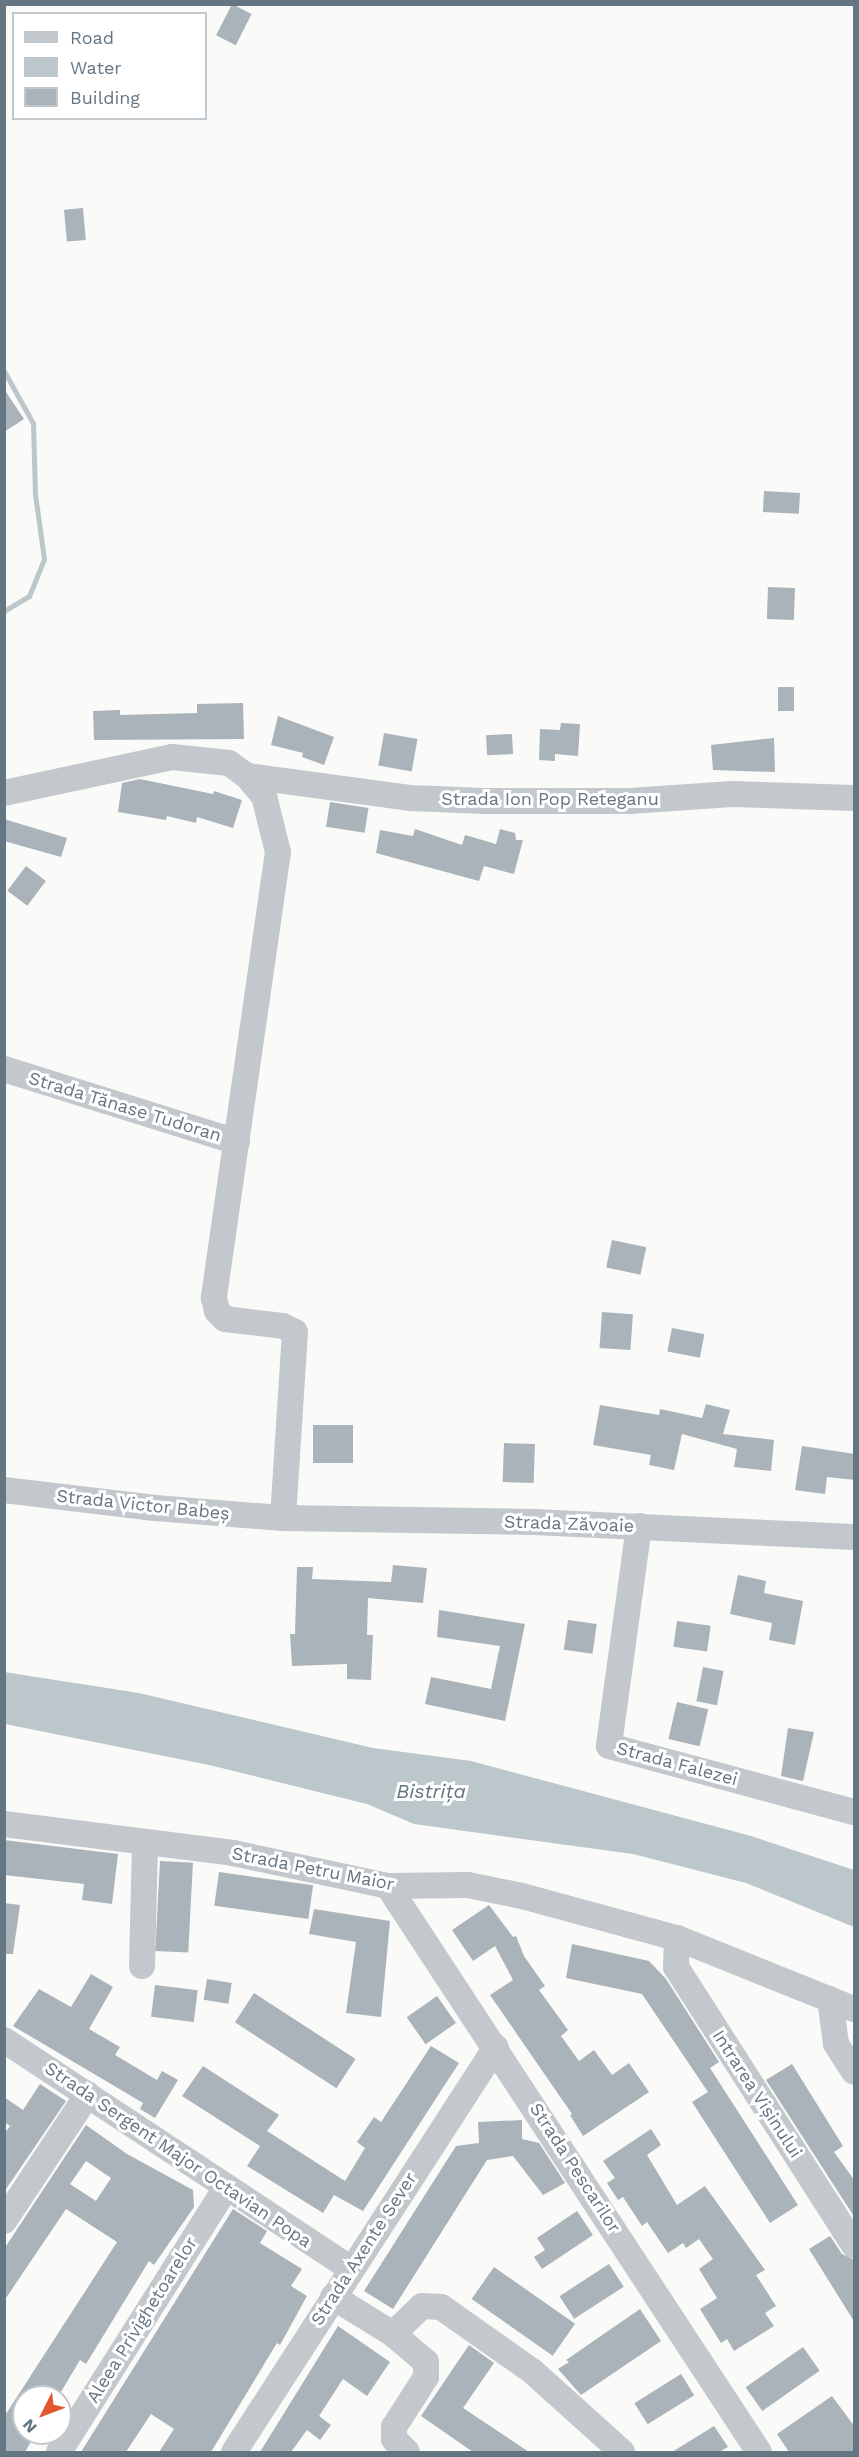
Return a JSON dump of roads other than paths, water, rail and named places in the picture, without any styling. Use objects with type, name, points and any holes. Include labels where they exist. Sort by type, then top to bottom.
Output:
[{"type":"street","name":"Strada Ion Pop Reteganu","points":[[4,793],[172,757],[228,763],[247,776],[264,796],[278,852],[237,1142]]},
{"type":"street","name":"Strada Ion Pop Reteganu","points":[[247,776],[410,798],[485,801],[630,801],[732,794],[855,798]]},
{"type":"street","name":"Strada Tănase Tudoran","points":[[4,1070],[237,1142],[214,1305],[225,1319],[283,1326],[295,1332],[283,1518]]},
{"type":"street","name":"Strada Victor Babeș","points":[[4,1490],[155,1508],[283,1518]]},
{"type":"street","name":"Strada Zăvoaie","points":[[283,1518],[639,1526],[855,1538]]},
{"type":"street","name":"Strada Falezei","points":[[639,1526],[609,1746],[855,1812]]},
{"type":"street","name":"Strada Petru Maior","points":[[4,1824],[234,1853],[388,1886],[468,1885],[576,1908],[677,1938],[855,2009]]},
{"type":"street","points":[[142,1966],[145,1842]]},
{"type":"street","name":"Strada Pescarilor","points":[[388,1886],[759,2452]]},
{"type":"street","name":"Intrarea Vișinului","points":[[677,1938],[676,1967],[855,2245]]},
{"type":"street","points":[[830,1999],[836,2043],[855,2072]]},
{"type":"street","name":"Strada Sergent Major Octavian Popa","points":[[4,2040],[351,2269]]},
{"type":"street","name":"Strada Axente Sever","points":[[234,2452],[496,2048]]},
{"type":"street","points":[[4,2220],[88,2094]]},
{"type":"street","name":"Aleea Privighetoarelor","points":[[59,2452],[226,2188]]},
{"type":"street","points":[[333,2297],[393,2334],[426,2362],[426,2377],[394,2427],[394,2439],[407,2452]]},
{"type":"street","points":[[393,2334],[422,2306],[430,2304],[441,2307],[532,2371],[622,2452]]},
{"type":"water","name":"Bistrița","points":[[4,1672],[139,1693],[373,1748],[471,1761],[751,1836],[854,1870],[854,1927],[746,1883],[633,1854],[414,1824],[367,1804],[209,1765],[5,1724]]},
{"type":"waterway","points":[[4,371],[33,423],[35,494],[44,559],[29,596],[4,611]]}]
